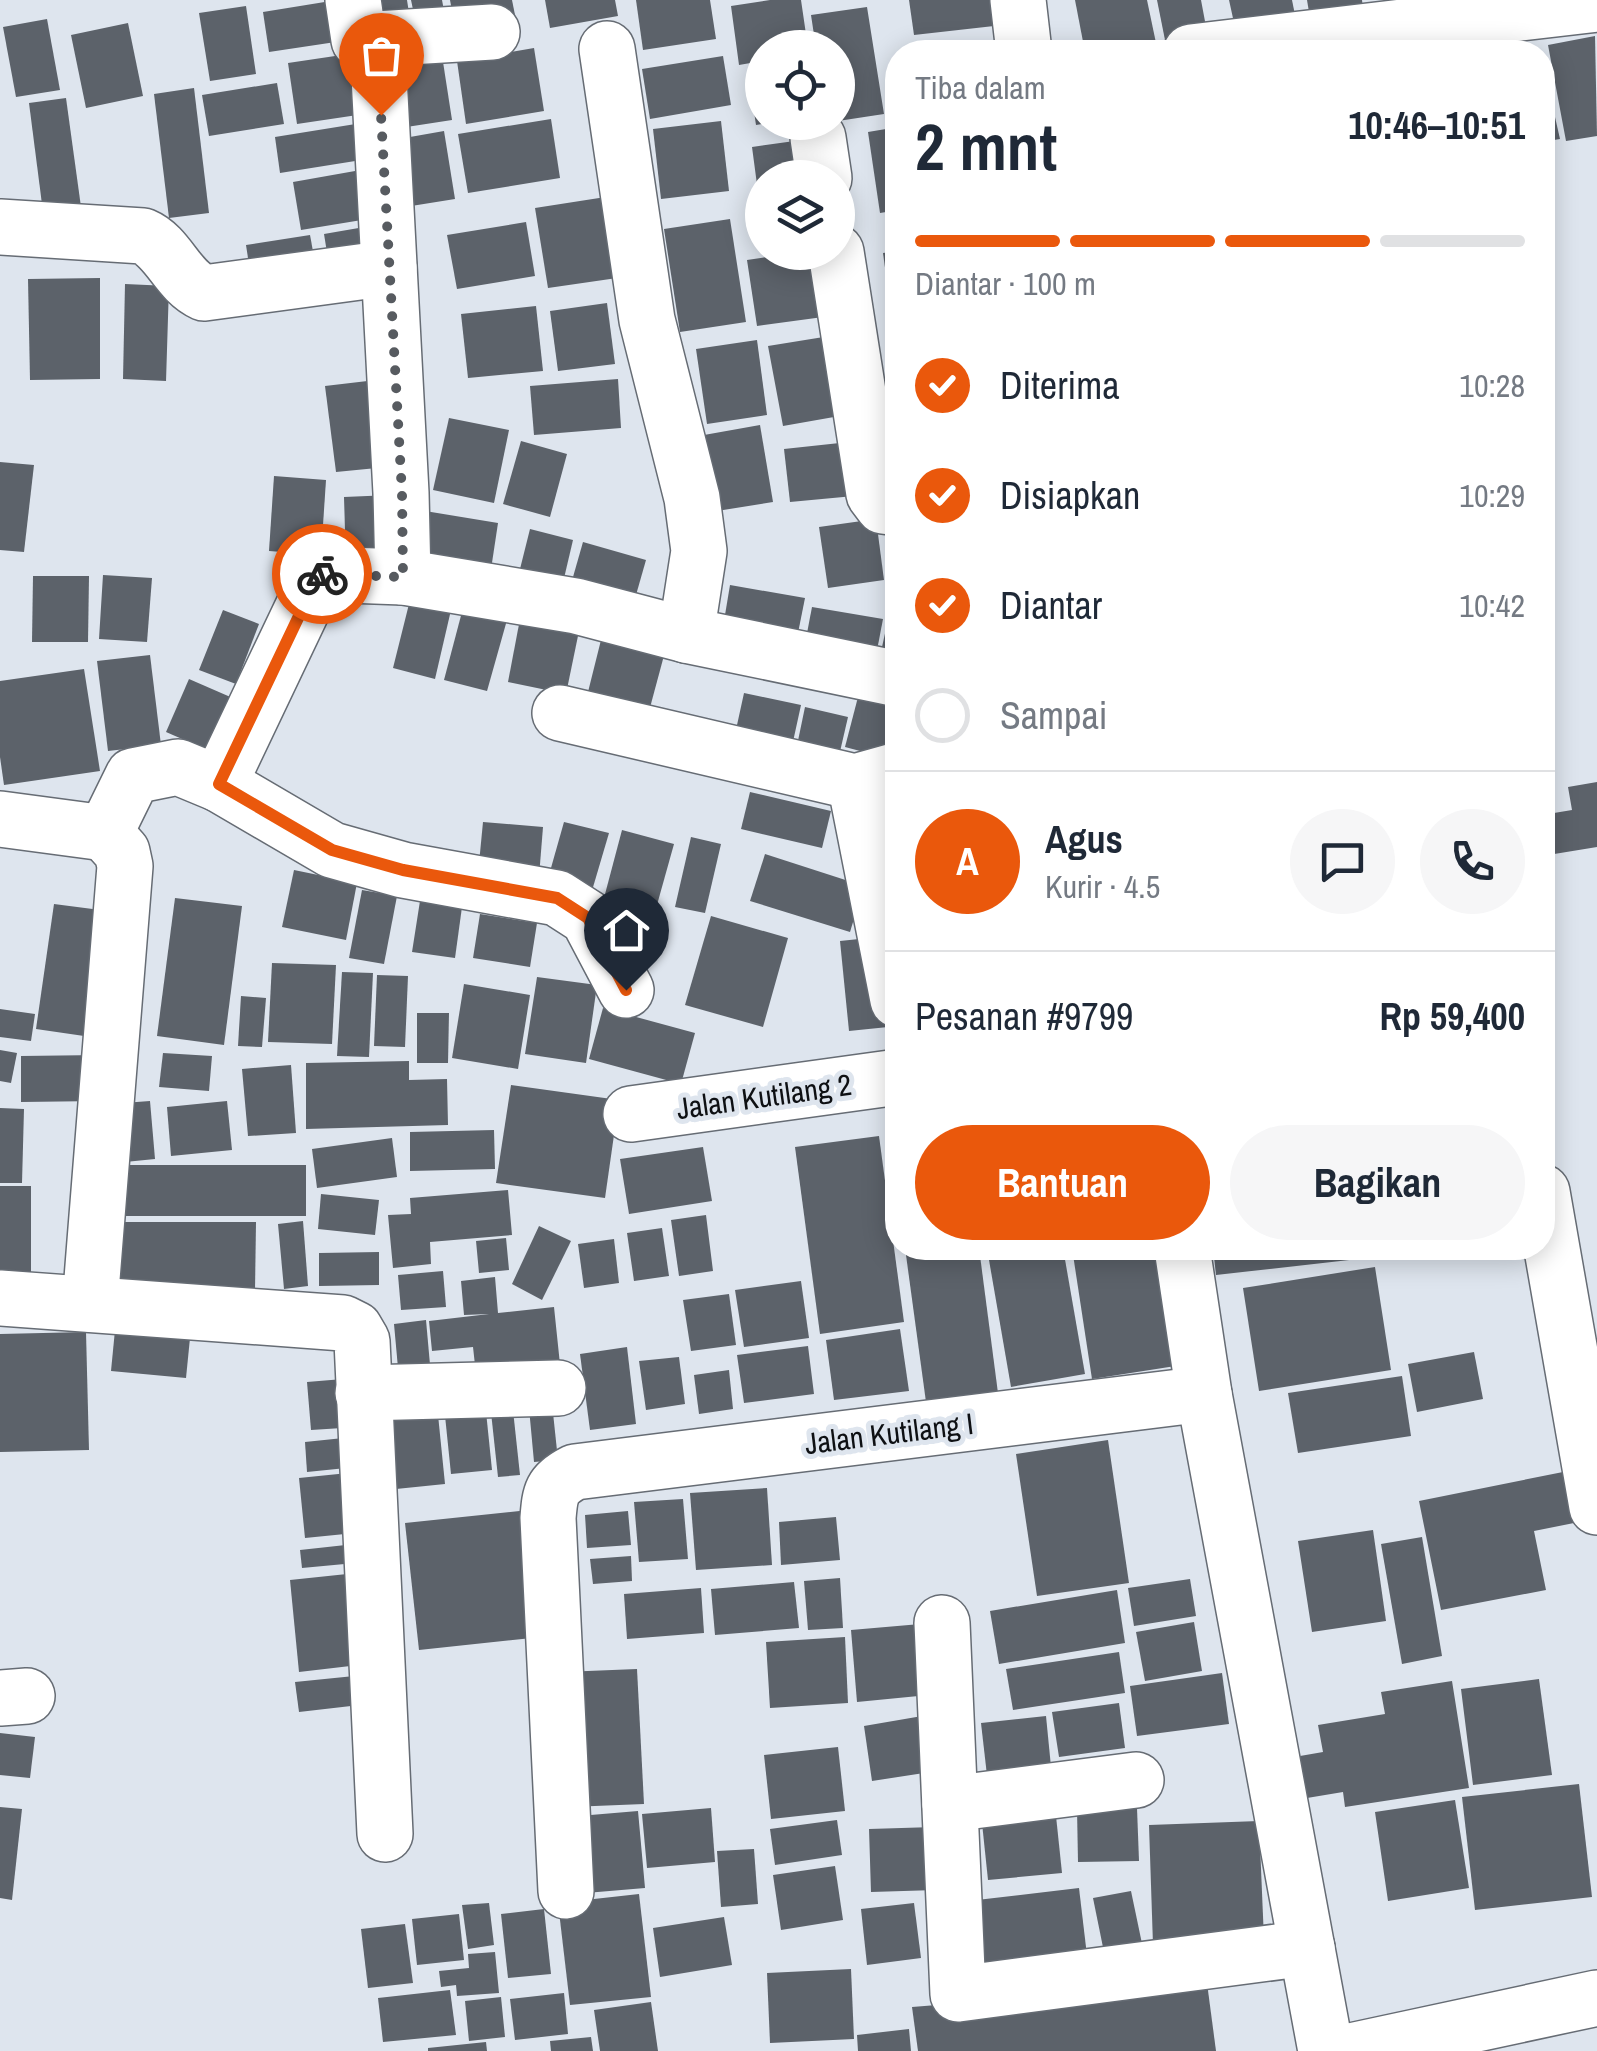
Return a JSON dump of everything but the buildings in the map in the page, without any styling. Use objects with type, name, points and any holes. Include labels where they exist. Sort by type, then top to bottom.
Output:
[{"type":"street","points":[[1018,0],[1023,40]]},
{"type":"street","points":[[1292,40],[1597,4]]},
{"type":"street","points":[[403,577],[389,268],[365,19],[492,32]]},
{"type":"street","points":[[607,48],[648,320],[692,498],[698,551],[686,635]]},
{"type":"street","points":[[0,227],[142,236],[154,241],[192,288],[204,293],[389,268]]},
{"type":"street","points":[[839,270],[874,494],[885,506]]},
{"type":"street","points":[[219,784],[319,574],[403,577],[576,606],[686,635],[885,676]]},
{"type":"street","points":[[560,713],[876,776],[885,868]]},
{"type":"street","points":[[105,834],[134,776],[178,768],[219,784],[332,850],[403,870],[557,898],[588,918],[626,990]]},
{"type":"street","points":[[0,819],[105,834],[122,852],[90,1304]]},
{"type":"street","name":"Jalan Kutilang 2","points":[[630,1114],[885,1079]]},
{"type":"street","points":[[1184,1260],[1204,1394],[1326,2051]]},
{"type":"street","points":[[1554,1260],[1597,1506]]},
{"type":"street","points":[[0,1298],[343,1323],[355,1329],[362,1341],[385,1834]]},
{"type":"street","points":[[363,1393],[558,1388]]},
{"type":"street","name":"Jalan Kutilang I","points":[[566,1892],[548,1518],[550,1491],[558,1481],[575,1472],[1204,1394]]},
{"type":"street","points":[[942,1624],[958,1994],[1307,1948]]},
{"type":"street","points":[[950,1804],[1136,1780]]},
{"type":"street","points":[[1351,2051],[1597,1998]]},
{"type":"way so far","points":[[322,574],[403,577],[381,115]]},
{"type":"route","points":[[322,574],[219,784],[332,850],[403,870],[557,898],[588,918],[626,990]]}]
